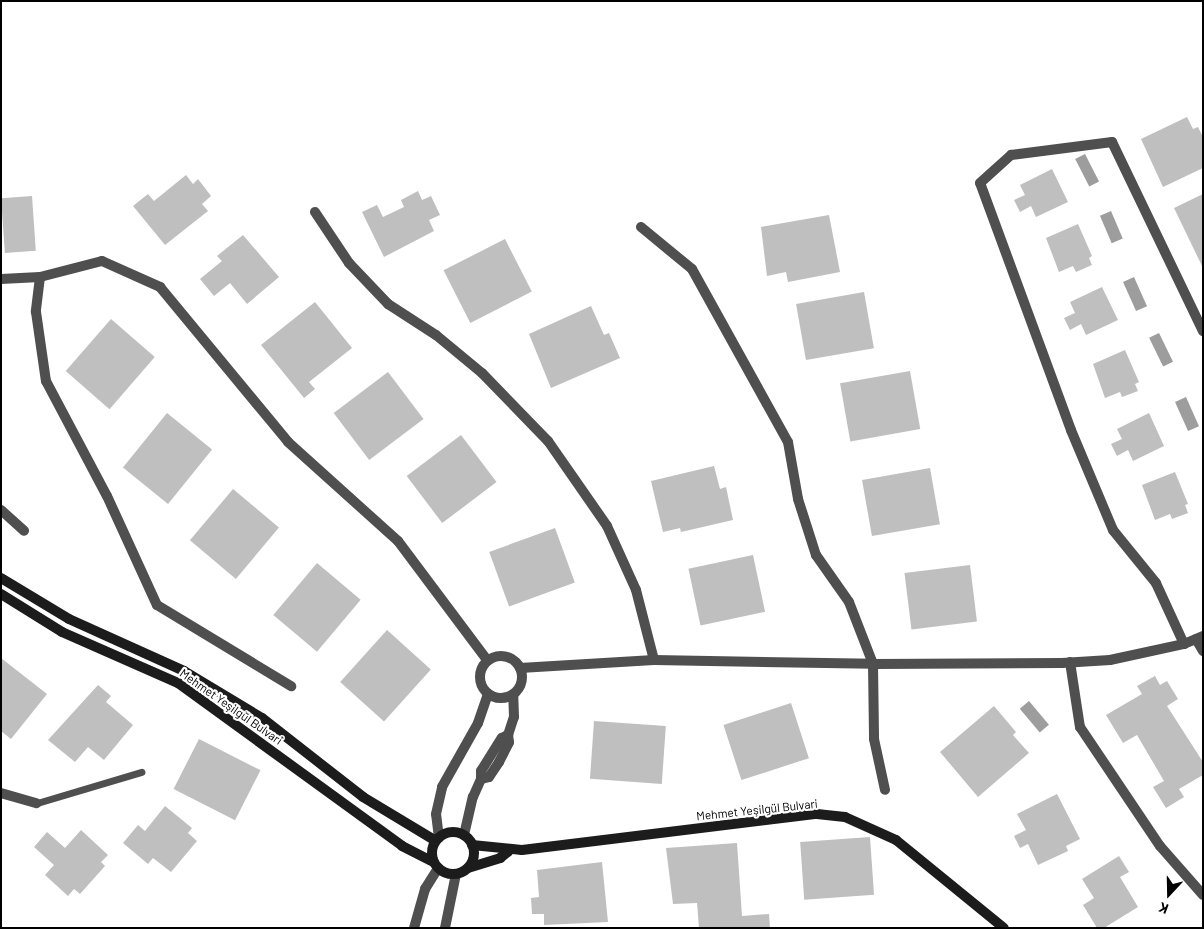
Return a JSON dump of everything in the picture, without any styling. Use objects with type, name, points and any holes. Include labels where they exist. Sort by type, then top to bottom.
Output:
[{"type":"main road","name":"Mehmet Yeşilgül Bulvari","points":[[1,578],[69,620],[192,675],[262,718],[364,797],[437,839]]},
{"type":"main road","name":"Mehmet Yeşilgül Bulvari","points":[[1,594],[62,632],[178,683],[396,842],[436,865]]},
{"type":"main road","name":"Mehmet Yeşilgül Bulvari","points":[[472,844],[495,845],[508,851],[817,814],[845,817],[896,840],[1004,928]]},
{"type":"main road","points":[[451,832],[464,835],[472,844],[474,854],[468,868],[456,874],[436,865],[432,850],[437,839],[451,832]]},
{"type":"main road","name":"Mehmet Yeşilgül Bulvari","points":[[468,868],[500,858],[508,851]]},
{"type":"street","points":[[1184,644],[1156,583],[1113,530],[1070,430],[980,183],[1011,156],[1112,142],[1203,331]]},
{"type":"street","points":[[315,212],[349,263],[388,304],[436,335],[482,373],[548,441],[608,526],[636,590],[654,660]]},
{"type":"street","points":[[641,227],[692,269],[788,442],[798,500],[816,555],[849,602],[873,664],[874,739],[885,790]]},
{"type":"street","points":[[1,279],[40,277],[102,261],[160,287],[288,442],[398,541],[487,660]]},
{"type":"street","points":[[40,277],[36,312],[46,381],[107,496],[157,605],[291,686]]},
{"type":"street","points":[[1,510],[24,531]]},
{"type":"street","points":[[520,668],[654,660],[873,664],[1070,662],[1110,660],[1184,644],[1199,637],[1203,651]]},
{"type":"street","points":[[501,656],[510,658],[520,668],[521,682],[513,694],[503,698],[488,694],[480,680],[482,666],[487,660],[501,656]]},
{"type":"street","points":[[1070,662],[1080,727],[1160,846],[1203,895]]},
{"type":"street","points":[[437,839],[436,814],[442,788],[478,723],[488,694]]},
{"type":"street","points":[[464,835],[473,797],[482,779],[481,771],[502,738],[508,735],[514,717],[513,694]]},
{"type":"street","points":[[1,793],[37,803]]},
{"type":"street","points":[[414,928],[425,889],[436,865]]},
{"type":"street","points":[[445,928],[456,874]]},
{"type":"lane","points":[[37,803],[141,772]]},
{"type":"shaded area","points":[[1085,154],[1099,182],[1089,187],[1075,159]]},
{"type":"shaded area","points":[[1111,211],[1123,239],[1112,243],[1100,216]]},
{"type":"shaded area","points":[[1134,277],[1147,306],[1136,311],[1123,282]]},
{"type":"shaded area","points":[[1159,333],[1173,362],[1163,367],[1149,338]]},
{"type":"shaded area","points":[[1186,397],[1199,426],[1188,431],[1175,402]]},
{"type":"shaded area","points":[[1029,701],[1049,725],[1040,732],[1020,709]]},
{"type":"building","points":[[1187,117],[1193,129],[1198,127],[1203,137],[1203,168],[1163,187],[1141,139]]},
{"type":"building","points":[[1052,169],[1068,202],[1036,217],[1031,206],[1020,212],[1014,200],[1025,195],[1020,185]]},
{"type":"building","points":[[186,175],[193,184],[198,179],[211,196],[202,204],[208,211],[165,245],[133,206],[148,194],[154,201]]},
{"type":"building","points":[[418,191],[422,200],[431,196],[440,215],[429,220],[434,231],[384,257],[362,212],[377,205],[383,217],[404,207],[401,200]]},
{"type":"building","points":[[1203,194],[1203,268],[1174,208]]},
{"type":"building","points":[[32,196],[36,251],[5,253],[1,198]]},
{"type":"building","points":[[829,215],[840,272],[788,282],[786,272],[767,276],[761,227]]},
{"type":"building","points":[[1078,224],[1092,256],[1089,258],[1092,265],[1076,272],[1073,266],[1059,272],[1046,238]]},
{"type":"building","points":[[243,235],[279,277],[247,304],[230,283],[214,296],[200,279],[222,261],[217,256]]},
{"type":"building","points":[[505,239],[532,292],[470,323],[444,270]]},
{"type":"building","points":[[1102,287],[1118,320],[1086,335],[1081,324],[1070,330],[1064,318],[1075,313],[1070,302]]},
{"type":"building","points":[[864,292],[874,348],[806,360],[796,304]]},
{"type":"building","points":[[315,302],[352,348],[309,382],[315,389],[304,398],[261,345]]},
{"type":"building","points":[[591,306],[604,335],[609,333],[620,358],[551,388],[529,334]]},
{"type":"building","points":[[111,319],[155,357],[110,409],[66,371]]},
{"type":"building","points":[[1125,350],[1139,382],[1135,384],[1138,391],[1122,397],[1120,392],[1105,398],[1093,364]]},
{"type":"building","points":[[910,371],[920,429],[850,441],[840,383]]},
{"type":"building","points":[[388,372],[424,419],[369,460],[334,413]]},
{"type":"building","points":[[167,413],[212,450],[168,504],[123,467]]},
{"type":"building","points":[[1149,413],[1164,446],[1133,461],[1128,450],[1117,456],[1111,444],[1122,439],[1117,429]]},
{"type":"building","points":[[461,435],[497,482],[442,523],[407,476]]},
{"type":"building","points":[[714,466],[720,489],[726,487],[733,520],[681,532],[680,528],[663,532],[651,481]]},
{"type":"building","points":[[930,468],[940,524],[872,536],[862,480]]},
{"type":"building","points":[[1175,472],[1188,504],[1185,505],[1188,513],[1172,519],[1170,514],[1155,520],[1142,485]]},
{"type":"building","points":[[233,489],[279,528],[236,579],[190,540]]},
{"type":"building","points":[[555,528],[575,583],[509,606],[489,552]]},
{"type":"building","points":[[753,555],[765,612],[701,625],[688,569]]},
{"type":"building","points":[[317,563],[361,600],[317,652],[273,615]]},
{"type":"building","points":[[970,565],[977,622],[911,630],[904,573]]},
{"type":"building","points":[[387,630],[431,669],[384,721],[340,682]]},
{"type":"building","points":[[1,658],[47,694],[11,739],[1,731]]},
{"type":"building","points":[[1155,676],[1160,685],[1167,681],[1178,699],[1167,706],[1203,762],[1203,775],[1179,789],[1184,797],[1166,808],[1153,787],[1164,781],[1137,735],[1123,743],[1106,715],[1142,694],[1137,686]]},
{"type":"building","points":[[98,685],[111,696],[106,702],[133,725],[104,760],[88,747],[75,762],[48,740]]},
{"type":"building","points":[[791,703],[809,758],[741,780],[723,725]]},
{"type":"building","points":[[994,706],[1016,732],[1013,735],[1029,753],[978,797],[940,752]]},
{"type":"building","points":[[594,721],[666,726],[662,784],[590,779]]},
{"type":"building","points":[[199,739],[260,770],[235,820],[174,789]]},
{"type":"building","points":[[1057,794],[1080,839],[1066,846],[1068,851],[1038,865],[1028,844],[1020,848],[1014,836],[1026,830],[1017,814]]},
{"type":"building","points":[[165,806],[192,828],[188,833],[197,841],[171,872],[153,858],[148,864],[123,843],[138,825],[145,831]]},
{"type":"building","points":[[81,830],[108,855],[101,862],[105,866],[80,894],[74,889],[68,896],[45,875],[54,865],[34,847],[47,832],[65,848]]},
{"type":"building","points":[[870,837],[874,895],[804,900],[800,842]]},
{"type":"building","points":[[737,843],[742,916],[769,914],[770,928],[699,928],[697,903],[673,904],[666,848]]},
{"type":"building","points":[[1119,856],[1129,872],[1120,877],[1138,907],[1104,928],[1097,928],[1083,905],[1094,898],[1082,879]]},
{"type":"building","points":[[602,862],[608,922],[544,925],[544,914],[532,914],[531,898],[539,897],[537,870]]}]
